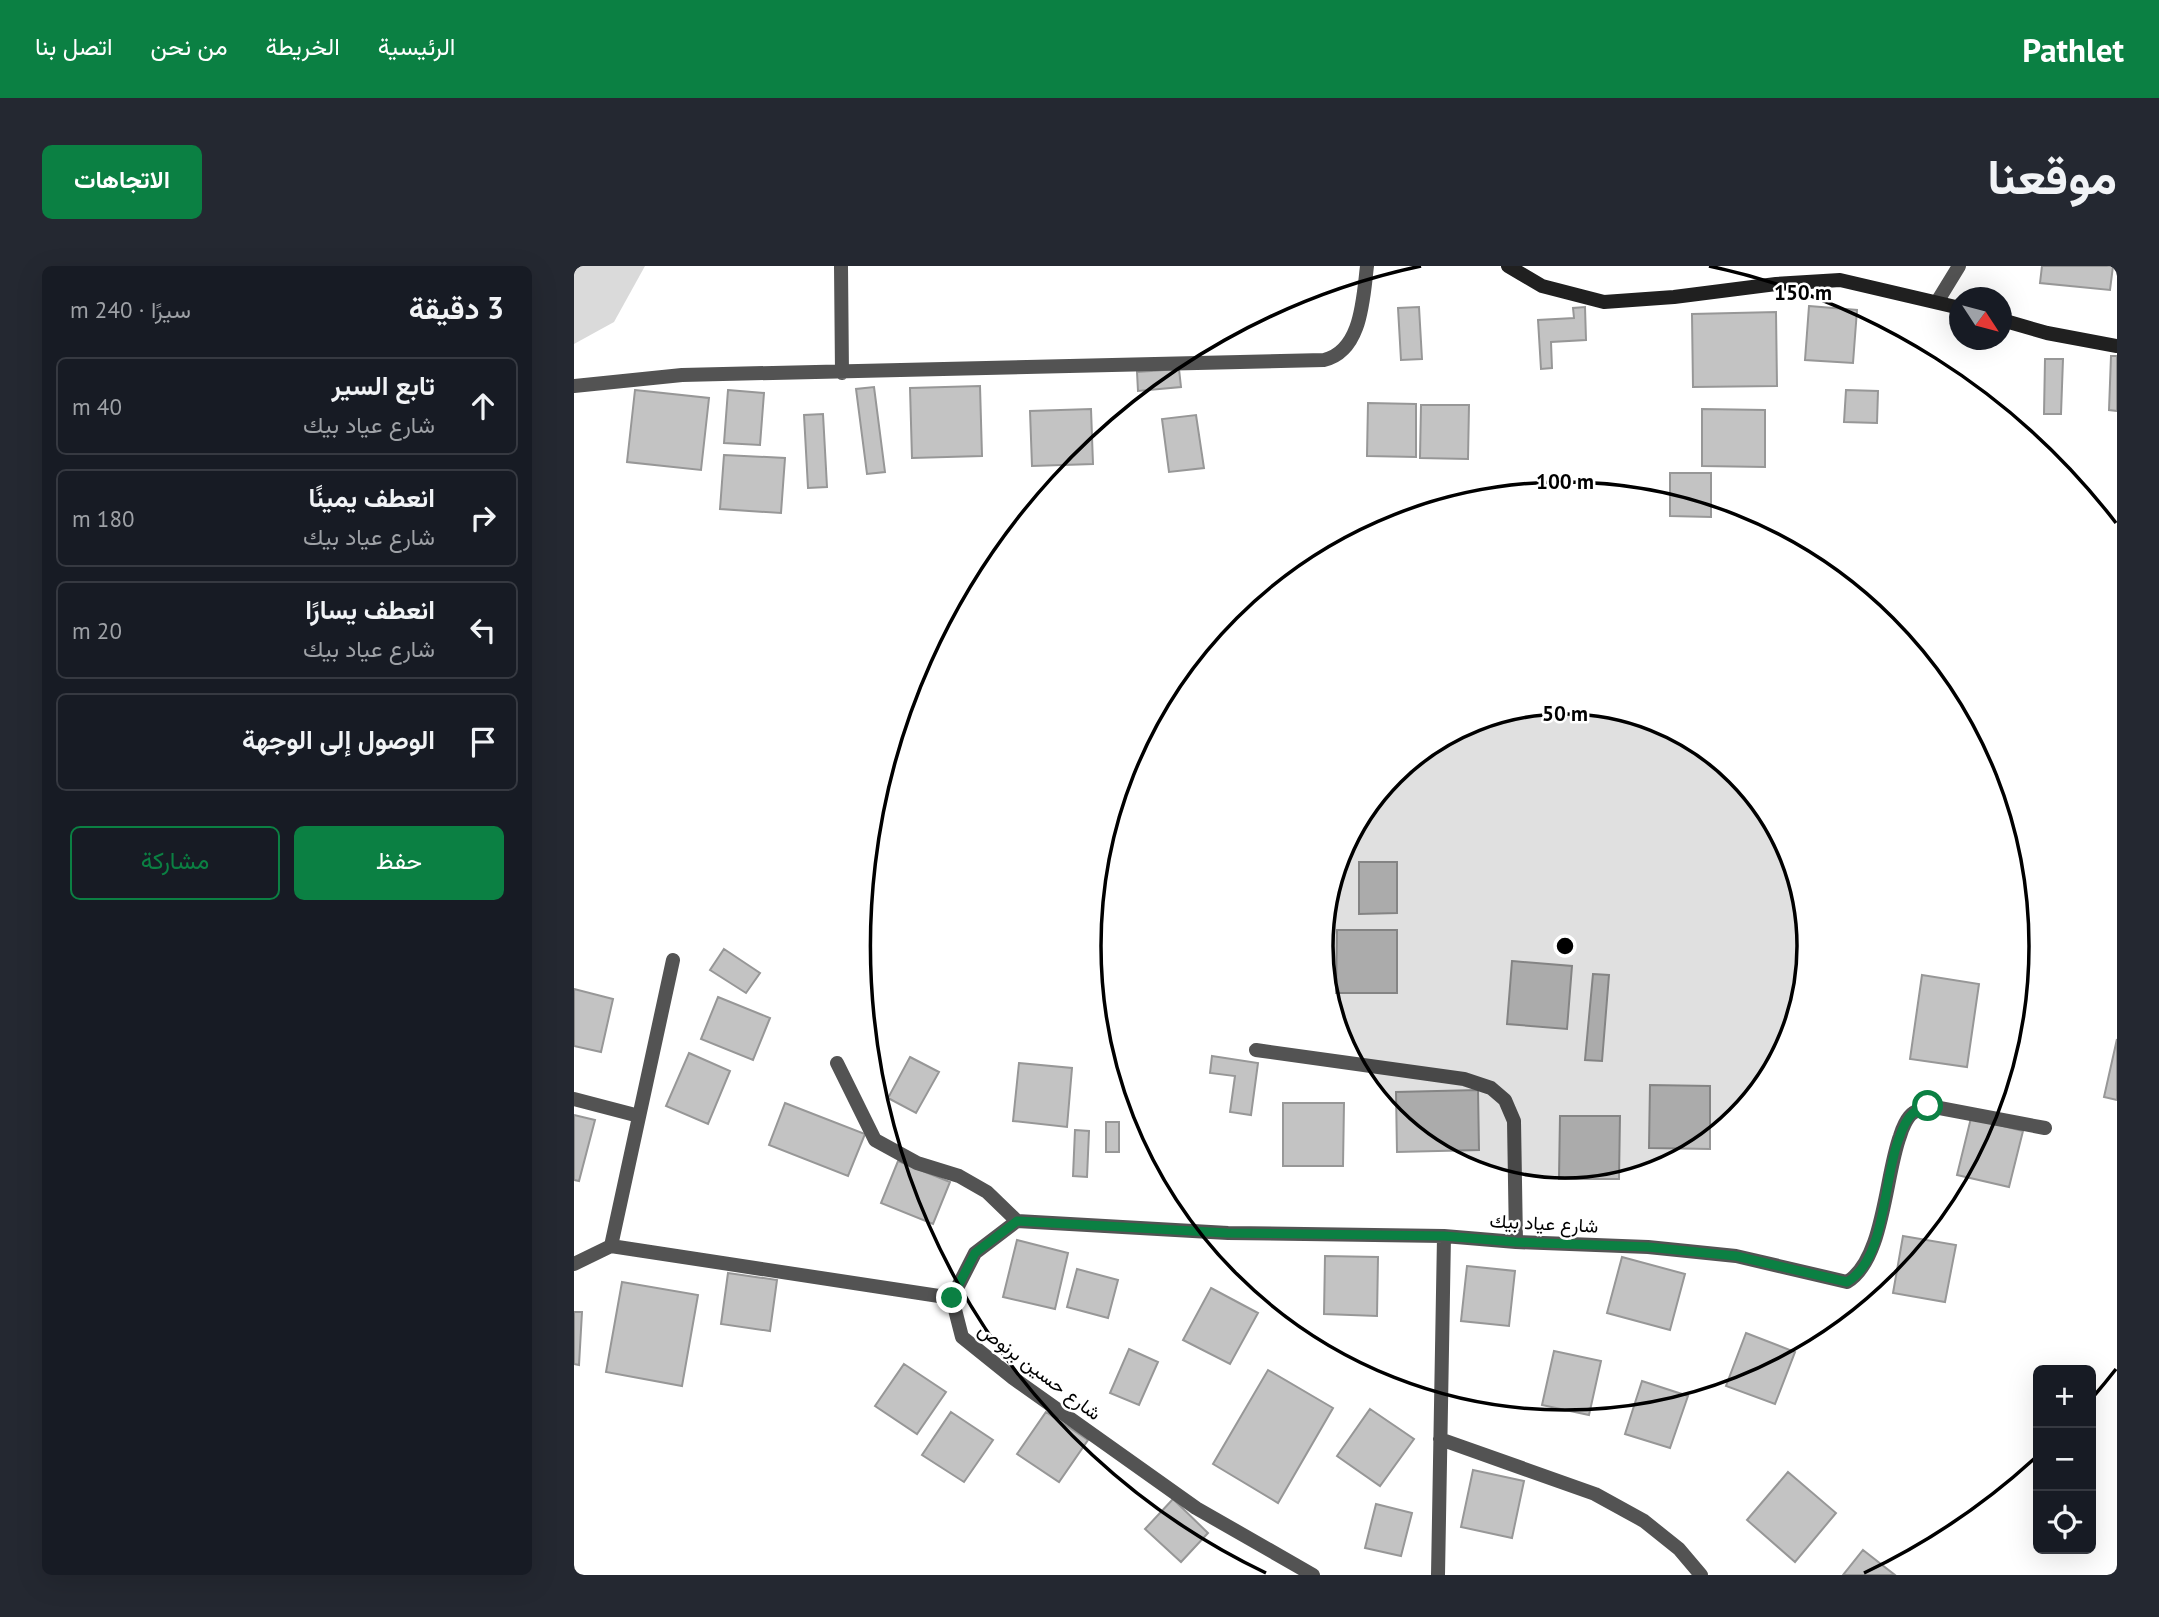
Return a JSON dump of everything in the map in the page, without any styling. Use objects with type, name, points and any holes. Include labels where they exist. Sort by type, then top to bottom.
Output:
[{"type":"main road","points":[[1508,266],[1542,286],[1604,302],[1674,297],[1776,284],[1840,281],[1949,305]]},
{"type":"main road","points":[[2012,323],[2047,333],[2117,346]]},
{"type":"street","points":[[841,266],[842,373]]},
{"type":"street","points":[[574,386],[682,375],[1324,360],[1336,357],[1353,334],[1360,316],[1367,266]]},
{"type":"street","points":[[1937,302],[1959,266]]},
{"type":"street","points":[[611,1246],[673,960]]},
{"type":"street","points":[[1256,1050],[1464,1079],[1491,1088],[1505,1100],[1514,1121],[1516,1242]]},
{"type":"street","points":[[574,1264],[611,1246],[952,1298],[975,1253],[1017,1221],[987,1192],[959,1176],[917,1163],[875,1140],[837,1063]]},
{"type":"street","points":[[574,1099],[639,1116]]},
{"type":"street","name":"شارع عياد بيك","points":[[1017,1221],[1227,1233],[1444,1236],[1516,1242],[1648,1247],[1736,1256],[1847,1282],[1858,1275],[1873,1249],[1896,1147],[1902,1129],[1913,1113],[1928,1106],[2045,1128]]},
{"type":"street","points":[[1438,1575],[1444,1236]]},
{"type":"street","name":"شارع حسين برنوص","points":[[952,1298],[962,1338],[1013,1378],[1196,1508],[1313,1575]]},
{"type":"street","points":[[1440,1439],[1595,1494],[1644,1521],[1679,1549],[1700,1575]]},
{"type":"shaded area","points":[[574,266],[645,266],[614,322],[574,344]]},
{"type":"building","points":[[2042,266],[2113,266],[2110,290],[2040,283]]},
{"type":"building","points":[[1809,306],[1857,310],[1853,363],[1805,360]]},
{"type":"building","points":[[1419,307],[1422,359],[1401,360],[1398,308]]},
{"type":"building","points":[[1585,307],[1586,340],[1551,342],[1552,368],[1541,369],[1538,320],[1574,318],[1573,308]]},
{"type":"building","points":[[1776,312],[1777,386],[1693,387],[1692,314]]},
{"type":"building","points":[[2111,356],[2117,356],[2117,411],[2109,410]]},
{"type":"building","points":[[2045,359],[2063,359],[2061,414],[2044,414]]},
{"type":"building","points":[[1179,369],[1181,387],[1138,391],[1137,372]]},
{"type":"building","points":[[980,386],[982,456],[912,458],[910,388]]},
{"type":"building","points":[[874,387],[885,472],[867,474],[856,389]]},
{"type":"building","points":[[635,390],[709,398],[701,470],[627,462]]},
{"type":"building","points":[[728,390],[764,393],[760,445],[724,443]]},
{"type":"building","points":[[1846,390],[1878,391],[1877,423],[1844,422]]},
{"type":"building","points":[[1368,403],[1416,404],[1416,457],[1367,456]]},
{"type":"building","points":[[1421,405],[1469,405],[1468,459],[1420,458]]},
{"type":"building","points":[[1091,409],[1093,464],[1032,466],[1030,411]]},
{"type":"building","points":[[1702,409],[1765,410],[1765,467],[1702,466]]},
{"type":"building","points":[[823,414],[827,487],[808,488],[804,415]]},
{"type":"building","points":[[1196,415],[1204,468],[1169,472],[1162,419]]},
{"type":"building","points":[[724,455],[785,458],[781,513],[720,509]]},
{"type":"building","points":[[1670,473],[1711,473],[1711,517],[1670,516]]},
{"type":"building","points":[[1359,862],[1397,862],[1397,913],[1359,914]]},
{"type":"building","points":[[1337,930],[1397,930],[1397,993],[1336,993]]},
{"type":"building","points":[[724,949],[760,973],[746,993],[710,970]]},
{"type":"building","points":[[1512,961],[1572,966],[1567,1029],[1507,1024]]},
{"type":"building","points":[[1593,974],[1609,975],[1602,1061],[1585,1060]]},
{"type":"building","points":[[1922,975],[1979,984],[1967,1067],[1910,1059]]},
{"type":"building","points":[[574,989],[613,999],[601,1052],[574,1046]]},
{"type":"building","points":[[718,997],[770,1018],[753,1060],[701,1039]]},
{"type":"building","points":[[2117,1039],[2117,1100],[2104,1097]]},
{"type":"building","points":[[689,1053],[730,1071],[708,1124],[666,1106]]},
{"type":"building","points":[[1212,1056],[1258,1063],[1251,1115],[1230,1112],[1235,1076],[1210,1073]]},
{"type":"building","points":[[910,1057],[939,1072],[916,1113],[888,1098]]},
{"type":"building","points":[[1019,1063],[1072,1068],[1067,1127],[1013,1121]]},
{"type":"building","points":[[1650,1085],[1710,1086],[1710,1149],[1649,1148]]},
{"type":"building","points":[[1478,1090],[1479,1150],[1397,1152],[1396,1092]]},
{"type":"building","points":[[785,1103],[865,1134],[848,1176],[769,1145]]},
{"type":"building","points":[[1283,1103],[1344,1103],[1343,1166],[1283,1166]]},
{"type":"building","points":[[574,1115],[595,1120],[579,1181],[574,1180]]},
{"type":"building","points":[[1560,1116],[1620,1116],[1619,1179],[1559,1179]]},
{"type":"building","points":[[1971,1118],[2023,1131],[2009,1187],[1957,1175]]},
{"type":"building","points":[[1106,1122],[1119,1122],[1119,1152],[1106,1152]]},
{"type":"building","points":[[1075,1130],[1089,1131],[1087,1177],[1073,1176]]},
{"type":"building","points":[[898,1161],[950,1182],[933,1224],[881,1203]]},
{"type":"building","points":[[1903,1236],[1956,1245],[1945,1302],[1893,1293]]},
{"type":"building","points":[[1017,1240],[1068,1253],[1055,1309],[1003,1297]]},
{"type":"building","points":[[1325,1256],[1378,1257],[1377,1316],[1324,1314]]},
{"type":"building","points":[[1622,1257],[1685,1274],[1670,1330],[1607,1313]]},
{"type":"building","points":[[1467,1266],[1515,1271],[1509,1326],[1461,1321]]},
{"type":"building","points":[[1077,1269],[1118,1280],[1108,1318],[1067,1307]]},
{"type":"building","points":[[728,1273],[777,1280],[770,1331],[721,1324]]},
{"type":"building","points":[[622,1282],[698,1295],[682,1386],[606,1372]]},
{"type":"building","points":[[1211,1288],[1258,1313],[1230,1364],[1183,1340]]},
{"type":"building","points":[[574,1312],[582,1312],[579,1365],[574,1364]]},
{"type":"building","points":[[1746,1333],[1795,1352],[1775,1404],[1726,1386]]},
{"type":"building","points":[[1129,1349],[1158,1362],[1139,1405],[1110,1393]]},
{"type":"building","points":[[1554,1351],[1601,1361],[1589,1415],[1542,1405]]},
{"type":"building","points":[[904,1364],[946,1392],[917,1434],[875,1406]]},
{"type":"building","points":[[1268,1370],[1333,1408],[1278,1503],[1213,1464]]},
{"type":"building","points":[[1642,1381],[1688,1396],[1670,1448],[1625,1434]]},
{"type":"building","points":[[1370,1409],[1414,1439],[1380,1486],[1337,1456]]},
{"type":"building","points":[[951,1412],[993,1440],[964,1482],[922,1455]]},
{"type":"building","points":[[1046,1412],[1088,1440],[1059,1482],[1017,1454]]},
{"type":"building","points":[[1473,1470],[1524,1481],[1512,1538],[1461,1527]]},
{"type":"building","points":[[1788,1472],[1836,1513],[1795,1562],[1747,1520]]},
{"type":"building","points":[[1173,1499],[1208,1533],[1181,1562],[1145,1529]]},
{"type":"building","points":[[1376,1504],[1412,1513],[1401,1556],[1365,1548]]},
{"type":"building","points":[[1863,1550],[1895,1575],[1843,1575]]},
{"type":"route","points":[[952,1298],[975,1253],[1017,1221],[1227,1233],[1444,1236],[1516,1242],[1648,1247],[1736,1256],[1847,1282],[1858,1275],[1873,1249],[1902,1129],[1913,1113],[1928,1106]]}]
